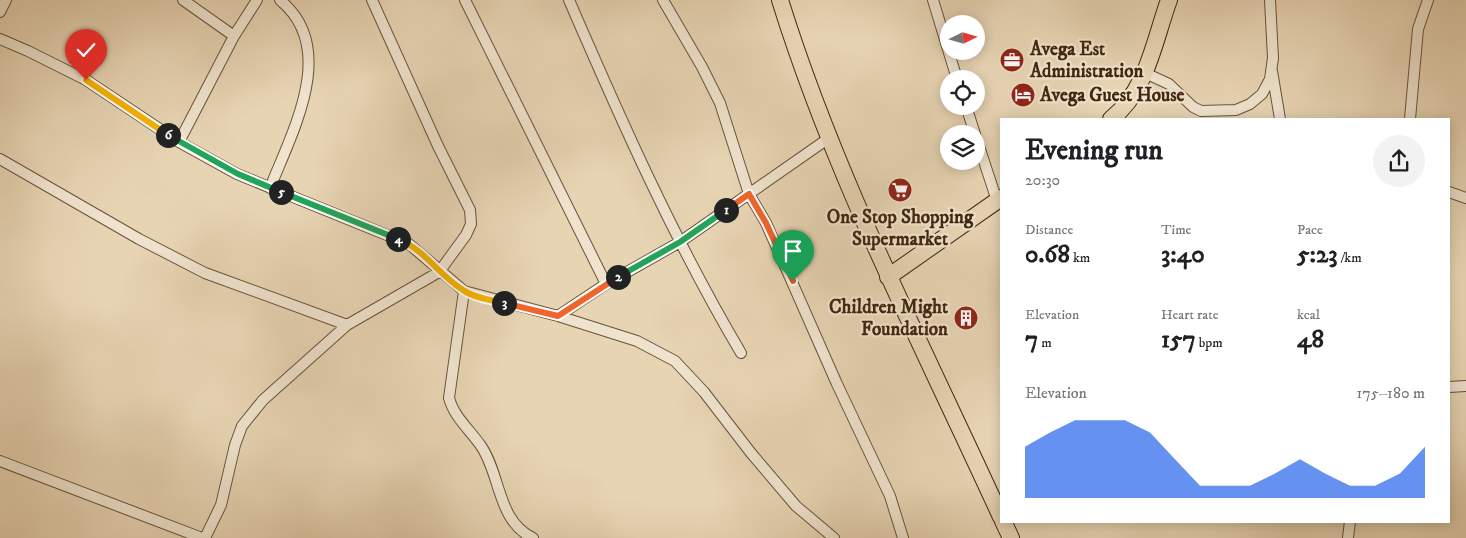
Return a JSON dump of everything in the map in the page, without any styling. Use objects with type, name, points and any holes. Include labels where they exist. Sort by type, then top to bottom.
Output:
[{"type":"highway","points":[[780,0],[829,138],[888,277],[1000,514]]},
{"type":"highway","points":[[1112,118],[1129,100],[1146,73],[1168,0]]},
{"type":"highway","points":[[888,277],[999,200]]},
{"type":"highway","points":[[1004,523],[1011,538]]},
{"type":"street","points":[[0,12],[6,0]]},
{"type":"street","points":[[183,0],[234,36]]},
{"type":"street","points":[[179,142],[234,36],[257,0]]},
{"type":"street","points":[[270,188],[306,92],[310,59],[305,31],[294,11],[280,0]]},
{"type":"street","points":[[0,461],[203,538],[221,505],[235,445],[242,426],[263,400],[347,325],[439,272],[466,235],[470,224],[470,210],[438,146],[372,0]]},
{"type":"street","points":[[465,0],[606,284]]},
{"type":"street","points":[[569,0],[624,126],[680,242],[708,297],[741,352]]},
{"type":"street","points":[[663,0],[720,103],[749,194],[766,223],[837,384],[890,496],[903,538]]},
{"type":"street","points":[[933,0],[954,70]]},
{"type":"street","points":[[1146,73],[1169,84],[1193,107],[1201,111],[1240,115],[1262,94],[1270,79],[1273,58],[1270,0]]},
{"type":"street","points":[[1410,118],[1418,29],[1428,0]]},
{"type":"street","points":[[0,39],[86,80],[179,142],[238,174],[409,244],[423,253],[439,272],[464,291],[558,316],[637,341],[675,361],[704,392],[751,453],[796,506],[834,538]]},
{"type":"street","points":[[1272,68],[1280,118]]},
{"type":"street","points":[[558,316],[606,284],[680,242],[829,138]]},
{"type":"street","points":[[0,159],[139,239],[205,273],[347,325]]},
{"type":"street","points":[[985,160],[999,200]]},
{"type":"street","points":[[1450,192],[1466,198]]},
{"type":"street","points":[[464,291],[448,398],[452,408],[482,447],[498,493],[516,527],[533,538]]},
{"type":"street","points":[[1450,387],[1466,386]]},
{"type":"street","points":[[1348,538],[1350,523]]},
{"type":"place","name":"Avega Est Administration","points":[[1012,60]]},
{"type":"place","name":"Avega Guest House","points":[[1023,95]]},
{"type":"place","name":"One Stop Shopping Supermarket","points":[[900,190]]},
{"type":"place","name":"Children Might Foundation","points":[[966,318]]},
{"type":"route","points":[[86,80],[179,142],[238,174],[409,244],[423,253],[439,272],[464,291],[487,299],[558,316],[606,284],[680,242],[749,194],[766,223],[793,281]]}]
